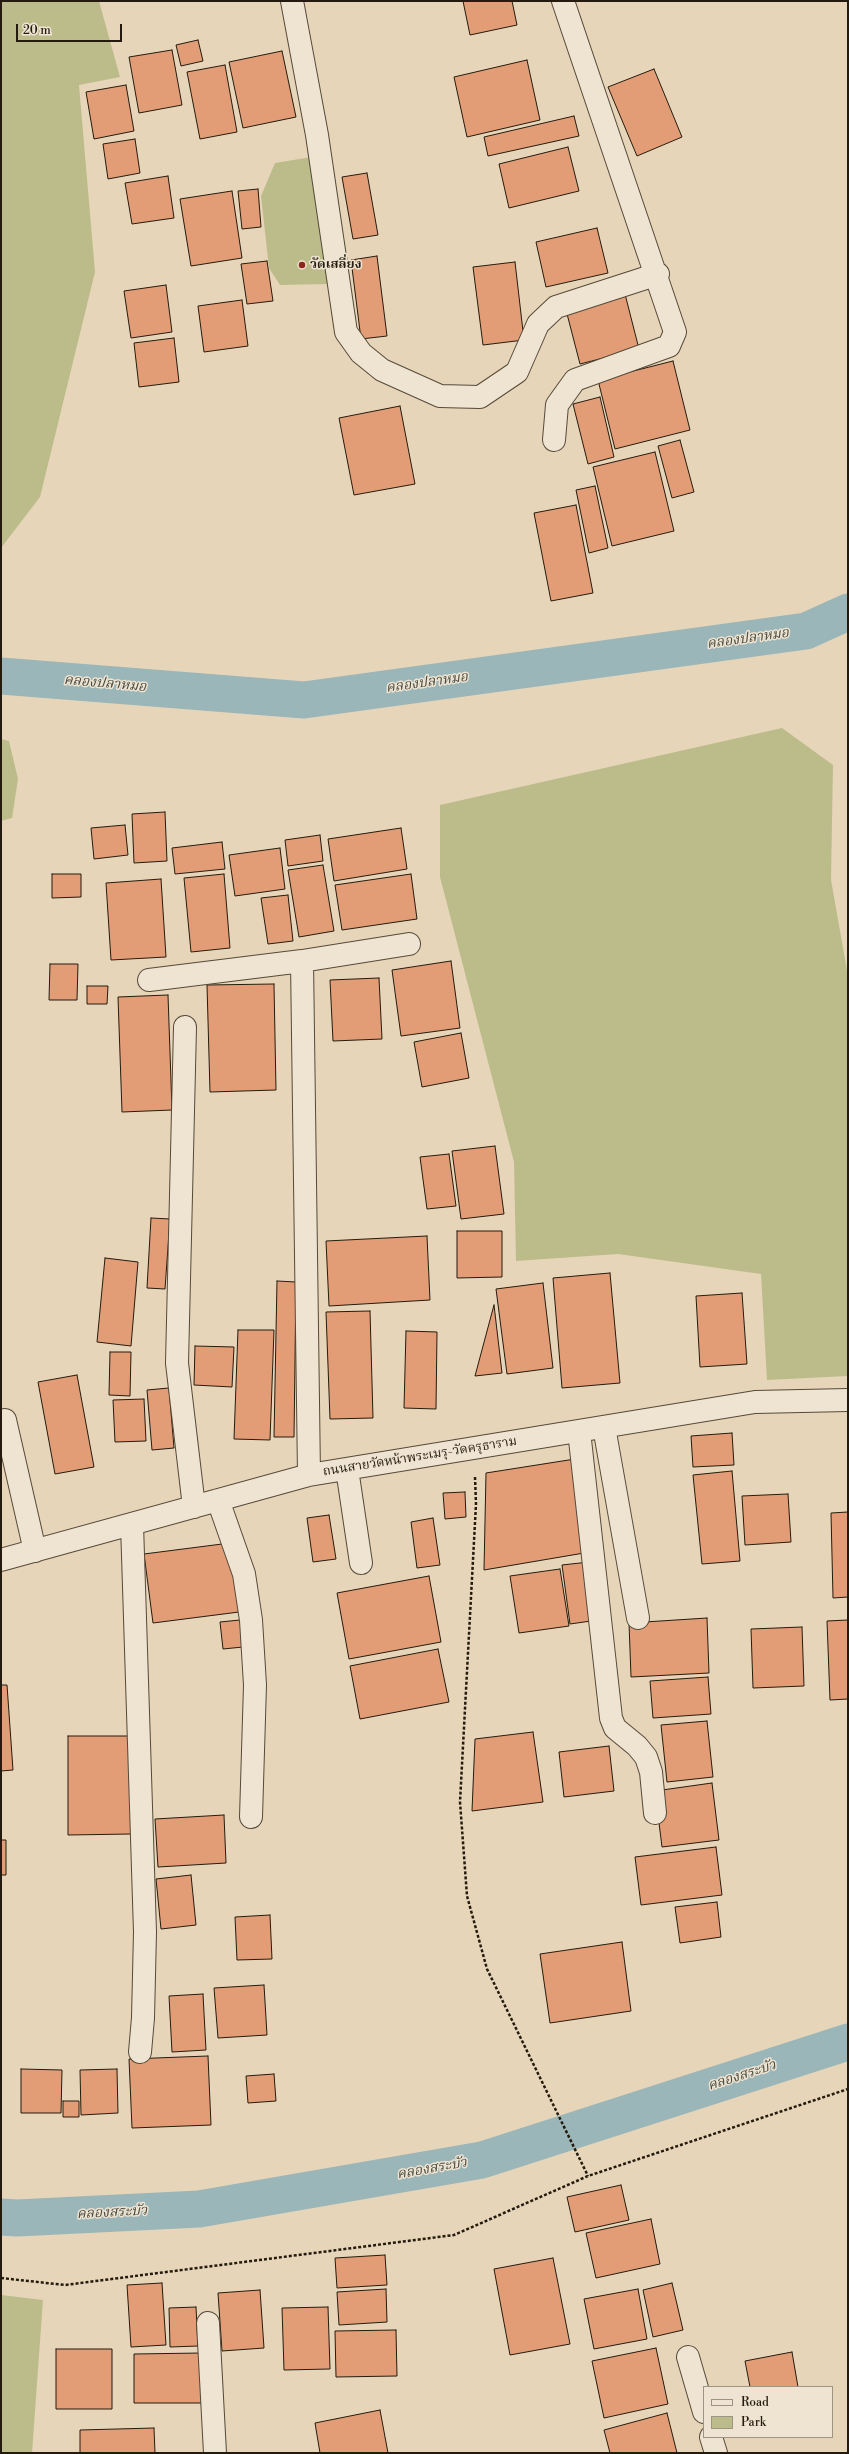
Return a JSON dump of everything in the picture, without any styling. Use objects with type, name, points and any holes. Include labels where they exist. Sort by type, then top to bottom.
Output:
[{"type":"street","points":[[292,1],[317,135],[346,332],[361,353],[382,370],[440,396],[480,397],[517,372],[538,324],[556,307],[658,274]]},
{"type":"street","points":[[554,440],[557,405],[575,380],[669,346],[676,332],[658,274],[565,6]]},
{"type":"street","points":[[149,980],[302,961],[409,944]]},
{"type":"street","points":[[302,961],[309,1476]]},
{"type":"street","points":[[185,1027],[177,1363],[194,1507]]},
{"type":"street","name":"ถนนสายวัดหน้าพระเมรุ-วัดครุธาราม","points":[[1,1560],[309,1476],[755,1402],[848,1400]]},
{"type":"street","points":[[4,1420],[35,1551]]},
{"type":"street","points":[[604,1427],[638,1618]]},
{"type":"street","points":[[579,1431],[611,1718],[618,1731],[636,1746],[646,1758],[651,1772],[655,1813]]},
{"type":"street","points":[[347,1469],[361,1563]]},
{"type":"street","points":[[218,1500],[244,1574],[251,1620],[255,1685],[251,1817]]},
{"type":"street","points":[[132,1524],[144,1932],[143,2018],[140,2052]]},
{"type":"street","points":[[208,2323],[215,2453]]},
{"type":"street","points":[[688,2358],[703,2409]]},
{"type":"street","points":[[711,2438],[716,2453]]},
{"type":"path","points":[[475,1448],[476,1504],[460,1802],[467,1896],[487,1969],[588,2176]]},
{"type":"path","points":[[1,2278],[65,2285],[454,2235],[588,2176],[848,2089]]},
{"type":"green space","points":[[1,1],[99,1],[120,77],[79,85],[95,272],[40,497],[1,548]]},
{"type":"green space","points":[[324,155],[334,170],[343,265],[328,284],[280,285],[269,268],[261,196],[275,163]]},
{"type":"green space","points":[[782,728],[833,765],[831,880],[848,976],[848,1376],[767,1380],[761,1274],[618,1254],[516,1261],[514,1162],[440,877],[440,805]]},
{"type":"green space","points":[[1,739],[9,741],[18,779],[12,818],[1,821]]},
{"type":"green space","points":[[1,2295],[43,2300],[32,2453],[1,2453]]},
{"type":"building","points":[[463,1],[512,1],[517,25],[470,35]]},
{"type":"building","points":[[198,40],[203,61],[181,66],[176,45]]},
{"type":"building","points":[[172,50],[182,105],[139,113],[129,57]]},
{"type":"building","points":[[282,51],[296,117],[243,128],[229,62]]},
{"type":"building","points":[[527,60],[540,120],[467,137],[454,77]]},
{"type":"building","points":[[225,65],[237,132],[200,139],[187,72]]},
{"type":"building","points":[[654,69],[682,137],[637,156],[608,87]]},
{"type":"building","points":[[126,85],[134,131],[94,139],[86,92]]},
{"type":"building","points":[[574,116],[579,136],[488,156],[484,137]]},
{"type":"building","points":[[135,139],[140,173],[108,179],[103,144]]},
{"type":"building","points":[[568,147],[579,191],[509,208],[499,164]]},
{"type":"building","points":[[367,173],[378,235],[353,239],[342,177]]},
{"type":"building","points":[[168,176],[174,218],[132,224],[125,183]]},
{"type":"building","points":[[258,189],[261,227],[242,229],[238,191]]},
{"type":"building","points":[[232,191],[242,258],[191,266],[180,199]]},
{"type":"building","points":[[597,228],[608,273],[546,287],[536,242]]},
{"type":"building","points":[[377,256],[387,336],[361,339],[351,260]]},
{"type":"building","points":[[267,261],[273,301],[247,304],[241,264]]},
{"type":"building","points":[[515,262],[524,340],[483,345],[473,267]]},
{"type":"building","points":[[166,285],[172,332],[131,338],[124,291]]},
{"type":"building","points":[[625,294],[639,349],[580,364],[566,310]]},
{"type":"building","points":[[242,300],[248,346],[204,352],[198,306]]},
{"type":"building","points":[[174,338],[179,382],[139,387],[134,343]]},
{"type":"building","points":[[673,361],[690,430],[615,449],[598,380]]},
{"type":"building","points":[[600,397],[614,457],[588,464],[573,404]]},
{"type":"building","points":[[400,406],[415,484],[354,495],[339,418]]},
{"type":"building","points":[[680,440],[694,492],[672,498],[658,446]]},
{"type":"building","points":[[655,452],[674,531],[612,546],[593,467]]},
{"type":"building","points":[[595,486],[608,548],[589,553],[576,490]]},
{"type":"building","points":[[576,505],[593,593],[551,601],[534,513]]},
{"type":"building","points":[[165,812],[167,861],[134,863],[132,814]]},
{"type":"building","points":[[125,825],[128,855],[94,859],[91,828]]},
{"type":"building","points":[[401,828],[407,869],[334,881],[328,839]]},
{"type":"building","points":[[320,835],[323,861],[288,866],[285,840]]},
{"type":"building","points":[[222,842],[225,869],[175,874],[172,848]]},
{"type":"building","points":[[280,848],[285,889],[235,896],[229,855]]},
{"type":"building","points":[[323,865],[334,931],[299,937],[288,870]]},
{"type":"building","points":[[52,874],[81,874],[81,897],[52,898]]},
{"type":"building","points":[[224,874],[230,948],[191,952],[184,878]]},
{"type":"building","points":[[411,874],[417,919],[342,930],[335,885]]},
{"type":"building","points":[[161,879],[166,957],[111,960],[106,883]]},
{"type":"building","points":[[288,895],[293,941],[268,944],[261,898]]},
{"type":"building","points":[[451,961],[460,1028],[401,1036],[392,970]]},
{"type":"building","points":[[50,964],[78,964],[77,1000],[49,1000]]},
{"type":"building","points":[[379,978],[382,1039],[333,1041],[330,980]]},
{"type":"building","points":[[274,984],[276,1090],[210,1092],[207,985]]},
{"type":"building","points":[[87,986],[108,986],[107,1004],[87,1004]]},
{"type":"building","points":[[168,995],[172,1110],[122,1112],[118,997]]},
{"type":"building","points":[[461,1033],[469,1078],[422,1087],[414,1042]]},
{"type":"building","points":[[495,1146],[504,1214],[461,1219],[452,1151]]},
{"type":"building","points":[[449,1154],[456,1206],[427,1209],[420,1157]]},
{"type":"building","points":[[151,1218],[170,1219],[165,1289],[147,1288]]},
{"type":"building","points":[[457,1231],[502,1231],[502,1277],[457,1278]]},
{"type":"building","points":[[427,1236],[430,1300],[329,1306],[326,1241]]},
{"type":"building","points":[[105,1258],[138,1262],[131,1346],[97,1342]]},
{"type":"building","points":[[610,1273],[620,1383],[562,1388],[553,1278]]},
{"type":"building","points":[[277,1281],[296,1282],[294,1437],[274,1437]]},
{"type":"building","points":[[543,1283],[553,1368],[507,1374],[496,1289]]},
{"type":"building","points":[[742,1293],[747,1364],[700,1367],[696,1296]]},
{"type":"building","points":[[494,1305],[502,1373],[475,1376]]},
{"type":"building","points":[[370,1311],[373,1418],[330,1419],[326,1312]]},
{"type":"building","points":[[238,1330],[274,1330],[270,1440],[234,1439]]},
{"type":"building","points":[[406,1331],[437,1332],[436,1409],[404,1408]]},
{"type":"building","points":[[195,1346],[234,1347],[232,1387],[194,1385]]},
{"type":"building","points":[[110,1352],[131,1352],[130,1396],[109,1395]]},
{"type":"building","points":[[77,1375],[94,1467],[55,1474],[38,1382]]},
{"type":"building","points":[[169,1388],[174,1448],[152,1450],[147,1390]]},
{"type":"building","points":[[144,1399],[146,1441],[115,1442],[113,1400]]},
{"type":"building","points":[[732,1433],[734,1465],[693,1467],[691,1436]]},
{"type":"building","points":[[575,1459],[590,1552],[484,1570],[486,1473]]},
{"type":"building","points":[[732,1471],[740,1561],[702,1564],[693,1475]]},
{"type":"building","points":[[465,1492],[466,1517],[445,1519],[443,1493]]},
{"type":"building","points":[[788,1494],[791,1542],[745,1545],[742,1496]]},
{"type":"building","points":[[848,1512],[848,1597],[833,1598],[831,1513]]},
{"type":"building","points":[[329,1515],[336,1559],[313,1562],[307,1518]]},
{"type":"building","points":[[433,1518],[440,1565],[417,1568],[411,1522]]},
{"type":"building","points":[[230,1543],[239,1612],[153,1623],[144,1554]]},
{"type":"building","points":[[589,1562],[598,1620],[570,1624],[562,1565]]},
{"type":"building","points":[[560,1569],[569,1626],[519,1633],[510,1576]]},
{"type":"building","points":[[429,1576],[441,1642],[349,1659],[337,1593]]},
{"type":"building","points":[[707,1618],[709,1673],[631,1677],[629,1623]]},
{"type":"building","points":[[240,1620],[243,1647],[223,1649],[220,1622]]},
{"type":"building","points":[[848,1620],[848,1699],[830,1700],[827,1621]]},
{"type":"building","points":[[802,1627],[804,1686],[753,1688],[751,1629]]},
{"type":"building","points":[[438,1649],[449,1702],[360,1719],[350,1666]]},
{"type":"building","points":[[708,1677],[711,1714],[653,1718],[650,1681]]},
{"type":"building","points":[[1,1685],[7,1685],[13,1770],[1,1771]]},
{"type":"building","points":[[707,1721],[713,1777],[667,1782],[661,1725]]},
{"type":"building","points":[[533,1732],[543,1802],[472,1811],[475,1739]]},
{"type":"building","points":[[68,1736],[132,1736],[131,1834],[68,1835]]},
{"type":"building","points":[[609,1746],[614,1791],[564,1797],[559,1752]]},
{"type":"building","points":[[712,1783],[719,1840],[662,1847],[655,1791]]},
{"type":"building","points":[[224,1815],[226,1863],[158,1867],[155,1819]]},
{"type":"building","points":[[1,1840],[6,1840],[6,1875],[1,1875]]},
{"type":"building","points":[[716,1847],[722,1895],[641,1905],[635,1857]]},
{"type":"building","points":[[191,1875],[196,1925],[161,1929],[156,1879]]},
{"type":"building","points":[[717,1902],[721,1937],[680,1943],[675,1907]]},
{"type":"building","points":[[270,1915],[272,1959],[237,1960],[235,1917]]},
{"type":"building","points":[[622,1942],[631,2011],[550,2023],[540,1954]]},
{"type":"building","points":[[264,1985],[267,2035],[218,2038],[214,1988]]},
{"type":"building","points":[[203,1994],[206,2050],[172,2052],[169,1996]]},
{"type":"building","points":[[208,2056],[211,2125],[132,2128],[129,2059]]},
{"type":"building","points":[[21,2069],[62,2070],[61,2113],[21,2113]]},
{"type":"building","points":[[117,2069],[118,2113],[81,2115],[80,2070]]},
{"type":"building","points":[[274,2074],[276,2101],[248,2103],[246,2076]]},
{"type":"building","points":[[63,2101],[79,2101],[79,2117],[63,2117]]},
{"type":"building","points":[[621,2185],[629,2220],[575,2232],[567,2197]]},
{"type":"building","points":[[651,2219],[660,2264],[596,2278],[586,2233]]},
{"type":"building","points":[[385,2255],[387,2285],[337,2288],[335,2258]]},
{"type":"building","points":[[553,2258],[570,2344],[510,2355],[494,2269]]},
{"type":"building","points":[[162,2283],[166,2345],[131,2347],[127,2285]]},
{"type":"building","points":[[672,2283],[683,2330],[653,2337],[643,2290]]},
{"type":"building","points":[[386,2289],[387,2322],[339,2325],[337,2292]]},
{"type":"building","points":[[638,2289],[647,2339],[594,2349],[584,2299]]},
{"type":"building","points":[[260,2290],[264,2348],[222,2351],[218,2293]]},
{"type":"building","points":[[196,2307],[198,2346],[170,2347],[169,2308]]},
{"type":"building","points":[[328,2307],[330,2369],[284,2370],[282,2308]]},
{"type":"building","points":[[396,2330],[397,2376],[336,2377],[335,2331]]},
{"type":"building","points":[[656,2348],[668,2404],[604,2418],[592,2361]]},
{"type":"building","points":[[56,2349],[112,2349],[112,2409],[56,2409]]},
{"type":"building","points":[[792,2352],[798,2386],[750,2386],[745,2361]]},
{"type":"building","points":[[202,2353],[202,2403],[134,2403],[134,2354]]},
{"type":"building","points":[[380,2410],[388,2453],[320,2453],[315,2423]]},
{"type":"building","points":[[667,2413],[677,2453],[610,2453],[604,2430]]},
{"type":"building","points":[[154,2428],[155,2453],[80,2453],[80,2430]]},
{"type":"waterway","name":"คลองปลาหมอ","points":[[1,676],[304,700],[806,631],[848,612]]},
{"type":"waterway","name":"คลองสระบัว","points":[[1,2217],[17,2218],[199,2209],[482,2160],[848,2042]]},
{"type":"place","name":"วัดเสลี่ยง","points":[[302,265]]}]
